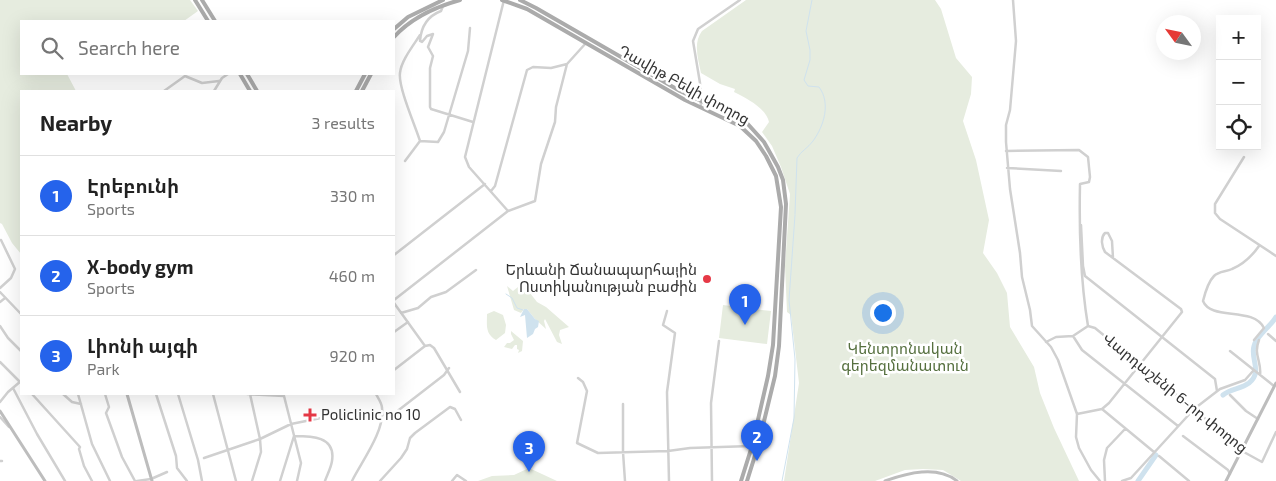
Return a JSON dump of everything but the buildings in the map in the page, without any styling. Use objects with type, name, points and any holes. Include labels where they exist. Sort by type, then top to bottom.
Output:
[{"type":"main road","points":[[195,0],[207,20]]},
{"type":"main road","points":[[202,0],[214,20]]},
{"type":"main road","points":[[395,28],[408,17],[443,0]]},
{"type":"main road","points":[[395,36],[410,22],[460,0]]},
{"type":"main road","name":"Դավիթ Բեկի փողոց","points":[[504,0],[528,9],[701,108],[737,123],[747,131],[766,156],[776,176],[780,192],[780,216],[773,345],[752,446],[740,481]]},
{"type":"main road","name":"Դավիթ Բեկի փողոց","points":[[520,0],[700,102],[746,122],[771,152],[778,167],[786,196],[779,346],[758,446],[747,481]]},
{"type":"main road","points":[[241,75],[249,90]]},
{"type":"main road","points":[[248,75],[256,90]]},
{"type":"main road","points":[[357,90],[364,75]]},
{"type":"main road","points":[[363,90],[370,75]]},
{"type":"main road","points":[[1226,481],[1275,385]]},
{"type":"main road","points":[[128,395],[151,480]]},
{"type":"main road","points":[[0,411],[45,481]]},
{"type":"main road","points":[[885,481],[907,474],[931,472],[948,475],[957,481]]},
{"type":"street","points":[[504,0],[465,157],[466,162],[508,210]]},
{"type":"street","points":[[701,108],[700,83],[693,40],[695,34],[698,29],[740,0]]},
{"type":"street","points":[[1013,0],[1016,41],[1010,110],[1006,124],[1006,151],[1022,277],[1032,326],[1058,360],[1077,414],[1076,436],[1079,448],[1091,470],[1100,481]]},
{"type":"street","points":[[420,141],[401,86],[400,72],[427,22],[441,11],[443,6]]},
{"type":"street","points":[[420,141],[438,142],[444,132],[468,51],[470,28]]},
{"type":"street","points":[[420,34],[420,41],[422,42],[427,36],[433,34],[428,47],[433,56],[430,77],[430,107],[448,115],[473,122]]},
{"type":"street","points":[[395,301],[508,210],[535,201],[541,164],[556,122],[556,107],[567,64],[588,39]]},
{"type":"street","points":[[491,191],[495,186],[527,70],[533,67],[551,68],[567,64]]},
{"type":"street","points":[[214,90],[224,75]]},
{"type":"street","points":[[165,90],[185,76],[202,83],[219,81]]},
{"type":"street","points":[[405,160],[420,141]]},
{"type":"street","name":"Վարդաշենի 6-րդ փողոց","points":[[1006,151],[1079,150],[1088,157],[1090,177],[1089,182],[1080,184],[1079,214],[1081,273],[1088,326]]},
{"type":"street","points":[[1244,157],[1215,204],[1215,213],[1220,219],[1276,256]]},
{"type":"street","points":[[1008,168],[1060,170]]},
{"type":"street","points":[[395,254],[485,184]]},
{"type":"street","points":[[1081,225],[1083,266],[1086,276],[1215,379],[1217,391]]},
{"type":"street","points":[[1077,414],[1102,409],[1182,314],[1181,308],[1113,258],[1105,252],[1103,236],[1106,233],[1109,234],[1111,239],[1113,258]]},
{"type":"street","points":[[0,288],[11,278],[15,269],[1,240]]},
{"type":"street","points":[[1254,340],[1264,328],[1261,324],[1242,314],[1222,313],[1206,306],[1203,301],[1208,285],[1214,276],[1245,262],[1259,246]]},
{"type":"street","points":[[401,313],[418,308],[431,297],[446,292],[476,270]]},
{"type":"street","points":[[0,292],[20,313]]},
{"type":"street","points":[[0,302],[5,298]]},
{"type":"street","points":[[395,304],[425,346]]},
{"type":"street","points":[[666,312],[663,325],[675,333],[667,392],[669,481]]},
{"type":"street","points":[[395,331],[408,322]]},
{"type":"street","points":[[0,326],[8,338],[20,350]]},
{"type":"street","name":"Վարդաշենի 6-րդ փողոց","points":[[1046,342],[1056,337],[1073,336],[1088,326],[1095,328],[1242,451],[1262,462],[1276,432]]},
{"type":"street","points":[[1268,334],[1276,341]]},
{"type":"street","name":"Վարդաշենի 6-րդ փողոց","points":[[1073,336],[1082,350],[1178,426]]},
{"type":"street","points":[[1259,340],[1256,350],[1261,369],[1260,375]]},
{"type":"street","points":[[712,481],[711,403],[719,341]]},
{"type":"street","points":[[395,369],[425,346],[430,345],[434,348],[460,392]]},
{"type":"street","points":[[1230,351],[1253,371],[1275,385]]},
{"type":"street","points":[[0,362],[20,381]]},
{"type":"street","points":[[382,414],[391,416],[448,370]]},
{"type":"street","points":[[1122,481],[1131,478],[1194,409],[1217,391],[1245,380],[1253,371]]},
{"type":"street","points":[[578,378],[583,382],[586,391],[577,443],[598,453],[752,446]]},
{"type":"street","points":[[0,402],[3,397],[20,383]]},
{"type":"street","points":[[13,388],[36,434],[65,481]]},
{"type":"street","points":[[0,393],[3,397]]},
{"type":"street","points":[[33,395],[80,447],[84,466],[92,481]]},
{"type":"street","points":[[64,395],[72,402],[81,404]]},
{"type":"street","points":[[78,395],[92,444],[110,481]]},
{"type":"street","points":[[105,395],[109,407],[106,413],[122,457],[136,481],[151,480],[167,472]]},
{"type":"street","points":[[156,395],[176,456],[177,468],[187,481]]},
{"type":"street","points":[[178,395],[198,460],[202,481]]},
{"type":"street","points":[[213,395],[236,481]]},
{"type":"street","points":[[249,395],[260,439],[261,452],[252,481]]},
{"type":"street","points":[[284,395],[301,463],[297,481]]},
{"type":"street","points":[[352,481],[376,437],[382,414],[382,407],[376,395]]},
{"type":"street","points":[[1230,396],[1258,419]]},
{"type":"street","points":[[623,404],[625,481]]},
{"type":"street","points":[[380,481],[401,458],[407,449],[410,438],[424,425],[450,407],[455,409],[461,420]]},
{"type":"street","points":[[1102,409],[1154,452]]},
{"type":"street","points":[[0,417],[9,427]]},
{"type":"street","points":[[204,458],[260,439],[291,424],[321,418]]},
{"type":"street","points":[[1105,481],[1104,460],[1107,448],[1125,429]]},
{"type":"street","points":[[280,481],[294,436]]},
{"type":"street","points":[[294,436],[316,436],[327,443],[332,460],[325,481]]},
{"type":"street","name":"Վարդաշենի 6-րդ փողոց","points":[[1183,436],[1228,470],[1230,474]]},
{"type":"street","points":[[1159,456],[1189,481]]},
{"type":"street","points":[[452,481],[457,475],[466,481]]},
{"type":"green space","points":[[0,0],[190,0],[198,11],[185,20],[20,20],[20,75],[68,75],[75,90],[20,90],[20,253],[0,223]]},
{"type":"green space","name":"Կենտրոնական գերեզմանատուն","points":[[746,0],[935,0],[941,9],[956,58],[972,77],[971,94],[963,121],[976,160],[989,220],[983,253],[997,273],[1007,293],[1010,327],[1034,367],[1040,393],[1079,481],[961,481],[943,470],[923,469],[905,470],[875,481],[784,481],[799,383],[791,315],[787,312],[785,266],[790,194],[772,146],[762,132],[769,122],[764,112],[755,104],[734,92],[735,89],[720,84],[701,73],[697,51],[699,36],[702,31]]},
{"type":"green space","points":[[507,286],[513,291],[518,287],[524,289],[522,292],[530,293],[537,302],[546,307],[569,327],[560,330],[559,335],[562,344],[557,342],[545,319],[546,329],[527,309],[524,309],[521,313],[514,310]]},
{"type":"green space","points":[[723,305],[771,311],[767,344],[719,338]]},
{"type":"green space","points":[[494,311],[503,315],[506,325],[505,333],[496,340],[488,332],[487,325],[487,314]]},
{"type":"green space","points":[[511,331],[523,341],[522,351],[518,353],[517,345],[512,349],[504,347],[507,343],[514,340]]},
{"type":"green space","points":[[529,468],[557,481],[478,481],[492,476],[514,475]]},
{"type":"water","points":[[524,309],[527,309],[539,321],[538,327],[527,338],[525,315],[520,317]]},
{"type":"waterway","points":[[795,214],[797,158],[817,135],[825,114],[823,93],[819,87],[808,86],[804,80],[810,60],[806,31],[812,0]]},
{"type":"waterway","points":[[782,481],[794,418],[795,359],[789,300],[795,215]]},
{"type":"waterway","points":[[506,294],[512,298],[517,308],[523,310]]},
{"type":"waterway","points":[[1223,395],[1246,385],[1253,379],[1256,370],[1253,351],[1255,342],[1276,317]]},
{"type":"waterway","points":[[1138,481],[1156,455]]},
{"type":"place","name":"Երևանի Ճանապարհային Ոստիկանության բաժին","points":[[707,279]]},
{"type":"place","name":"Էրեբունի","points":[[745,325]]},
{"type":"place","name":"Policlinic no 10","points":[[310,415]]},
{"type":"place","name":"X-body gym","points":[[757,461]]},
{"type":"place","name":"Լիոնի այգի","points":[[529,472]]}]
